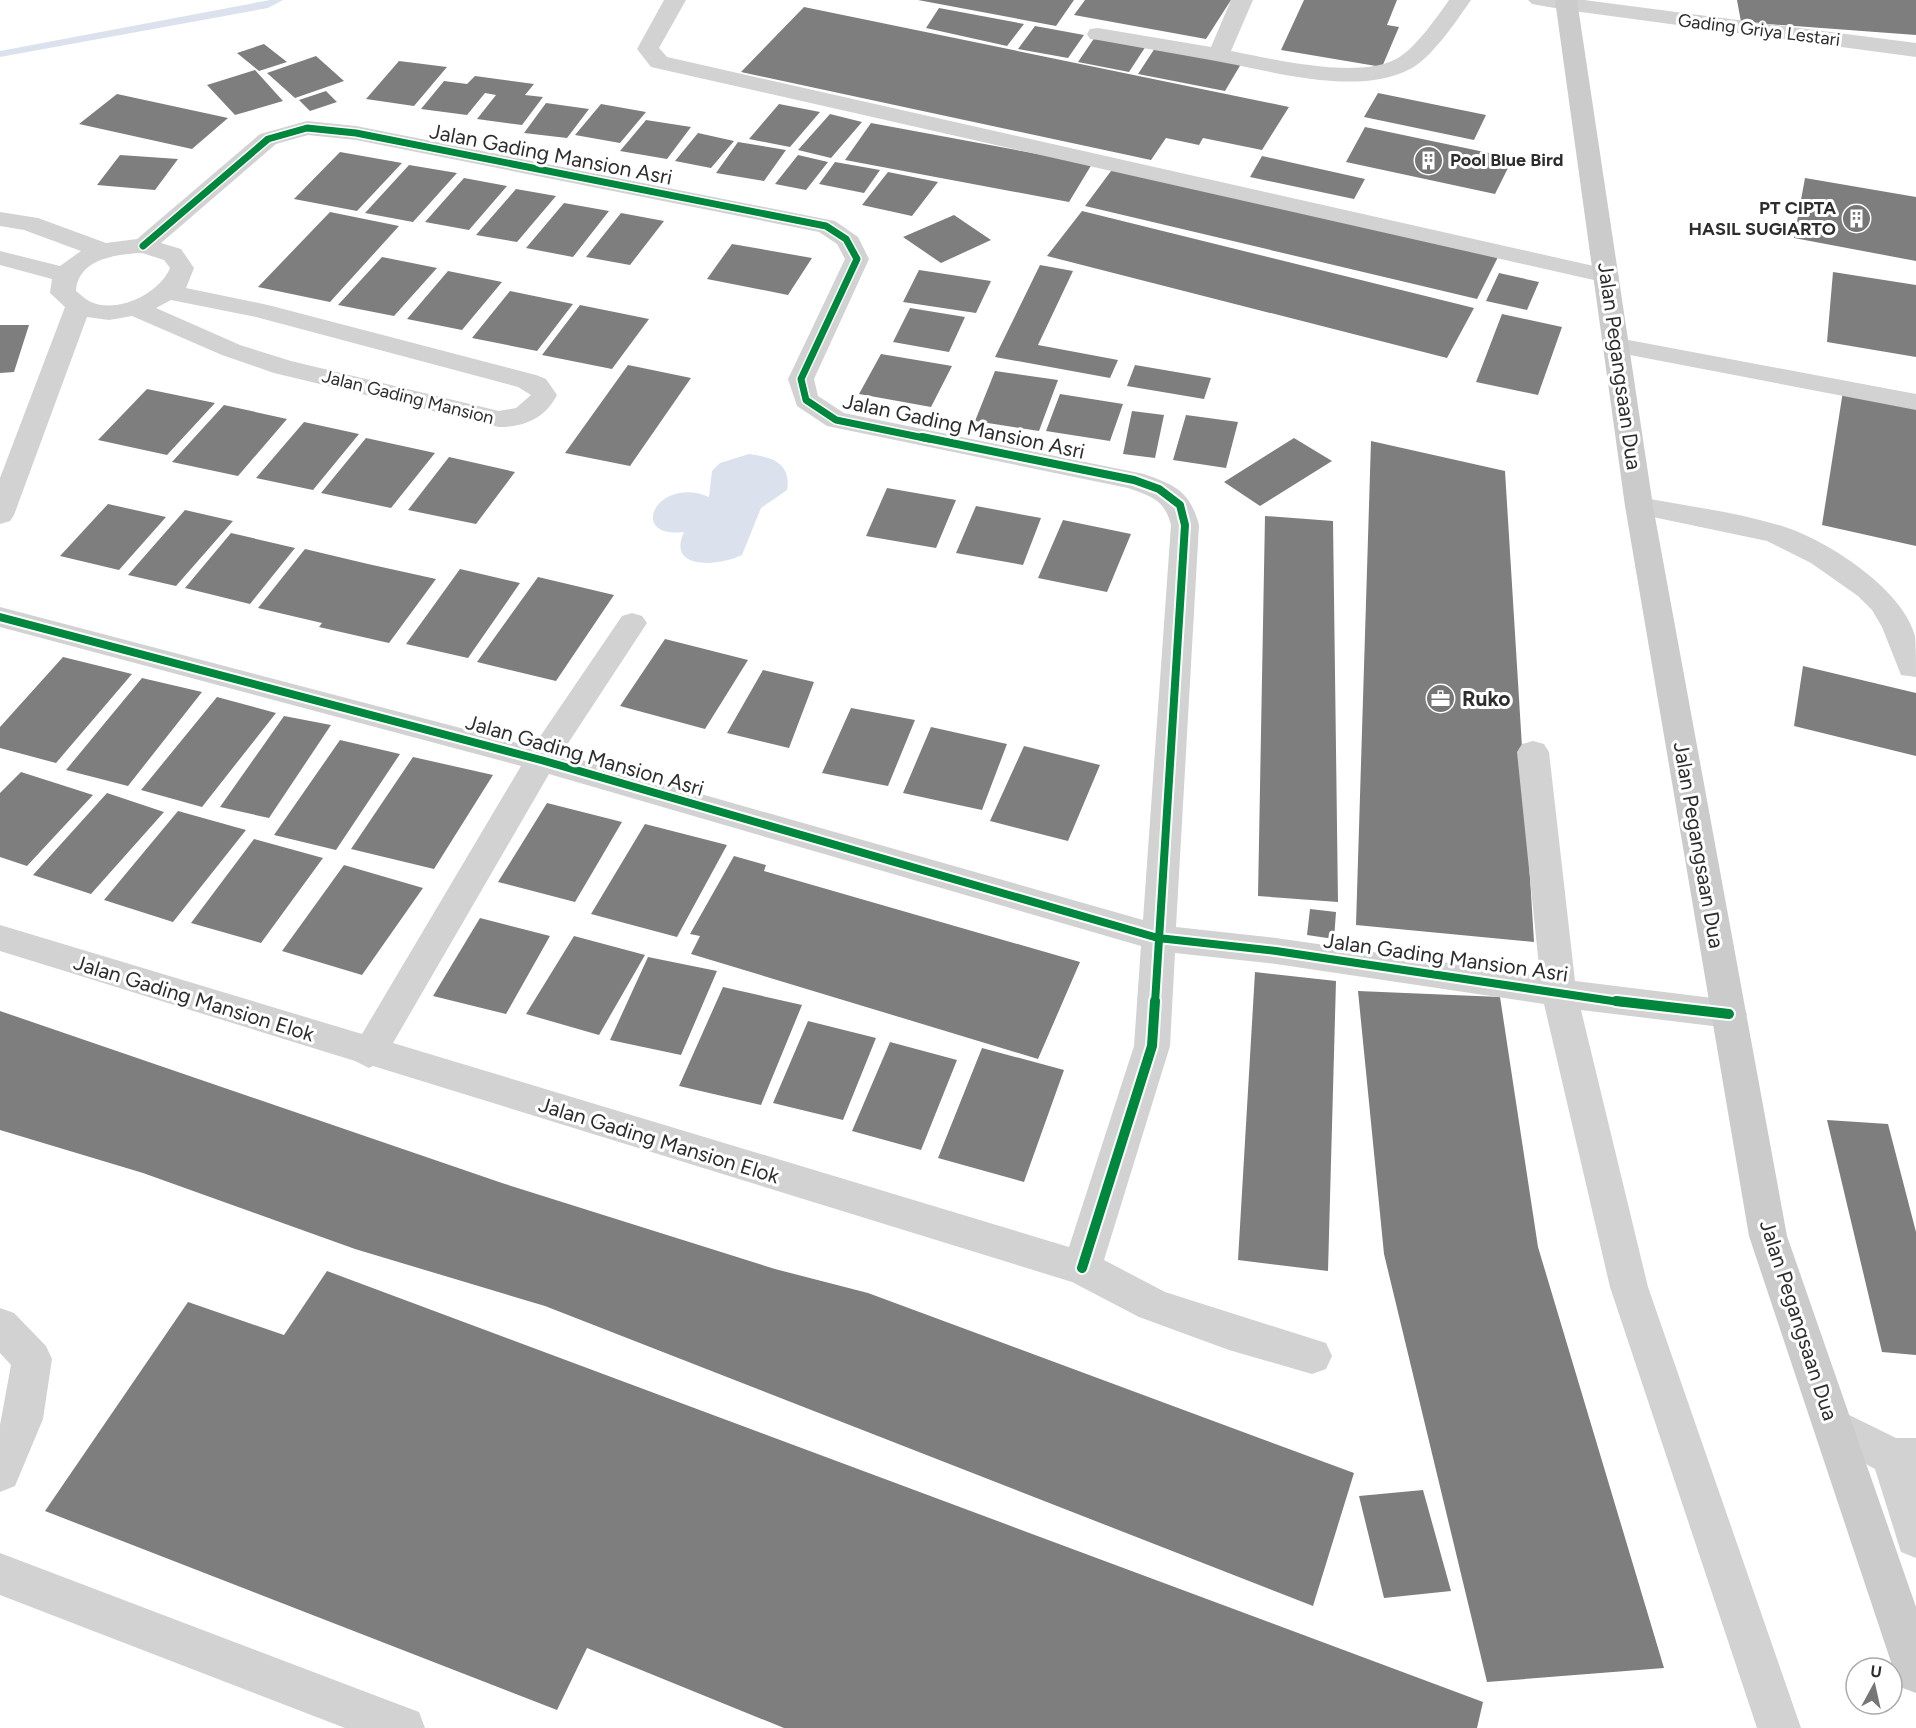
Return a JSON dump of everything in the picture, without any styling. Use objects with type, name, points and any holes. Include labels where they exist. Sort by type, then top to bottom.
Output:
[{"type":"main road","name":"Jalan Pegangsaan Dua","points":[[1557,2],[1607,276],[1639,506],[1768,1236],[1916,1671]]},
{"type":"street","points":[[675,0],[648,49],[659,62],[1607,276]]},
{"type":"street","points":[[1218,55],[1242,0]]},
{"type":"street","points":[[1098,34],[1331,73],[1369,73],[1403,65],[1454,11],[1460,0]]},
{"type":"street","name":"Gading Griya Lestari","points":[[1557,2],[1916,50]]},
{"type":"street","name":"Jalan Gading Mansion Asri","points":[[143,246],[268,139],[307,128],[356,134],[826,226],[843,235],[853,245],[857,259],[801,379],[806,400],[836,420],[1134,480],[1159,489],[1180,505],[1185,525],[1152,1046],[1082,1268]]},
{"type":"street","points":[[0,219],[29,223],[104,251]]},
{"type":"street","points":[[143,246],[169,252],[182,265],[182,274],[170,292],[135,308],[102,312],[78,307],[63,293],[62,284],[66,275],[87,257],[104,251],[143,246]]},
{"type":"street","points":[[0,258],[66,275]]},
{"type":"street","name":"Jalan Gading Mansion","points":[[135,308],[231,350],[283,367],[500,419],[521,417],[536,407],[544,395],[537,385],[527,381],[259,310],[170,292]]},
{"type":"street","points":[[0,515],[78,307]]},
{"type":"street","points":[[1618,346],[1916,402]]},
{"type":"street","points":[[1639,506],[1775,533],[1821,556],[1868,589],[1882,603],[1897,627],[1912,668]]},
{"type":"street","name":"Jalan Gading Mansion Asri","points":[[0,617],[541,760],[1158,938],[1276,951],[1558,992],[1730,1014]]},
{"type":"street","name":"Jalan Gading Mansion Asri","points":[[369,1053],[541,760],[632,623]]},
{"type":"street","points":[[1533,752],[1558,992],[1629,1287],[1779,1728]]},
{"type":"street","name":"Jalan Gading Mansion Elok","points":[[0,938],[369,1053],[1082,1268],[1154,1305],[1228,1332],[1312,1356]]},
{"type":"street","points":[[0,1326],[32,1359],[23,1419],[0,1472]]},
{"type":"street","points":[[1833,1426],[1904,1457],[1916,1538]]},
{"type":"street","points":[[0,1574],[403,1728]]},
{"type":"shaded area","points":[[749,454],[765,457],[778,463],[786,473],[787,490],[761,508],[742,555],[721,562],[709,563],[689,559],[682,554],[680,545],[684,532],[667,532],[656,526],[653,518],[655,509],[663,500],[675,494],[690,492],[709,497],[712,471],[720,463]]},
{"type":"building","points":[[918,0],[1074,0],[1056,26]]},
{"type":"building","points":[[1085,0],[1231,0],[1206,39],[1074,15]]},
{"type":"building","points":[[1304,0],[1397,0],[1387,25],[1399,27],[1382,67],[1281,50]]},
{"type":"building","points":[[1737,0],[1916,0],[1916,35],[1741,22]]},
{"type":"building","points":[[804,7],[1289,107],[1262,150],[1203,138],[1199,145],[1166,138],[1151,160],[741,72]]},
{"type":"building","points":[[939,8],[1024,24],[1007,46],[926,28]]},
{"type":"building","points":[[1035,26],[1084,35],[1068,58],[1018,49]]},
{"type":"building","points":[[1095,37],[1146,46],[1129,72],[1078,62]]},
{"type":"building","points":[[264,44],[287,62],[259,71],[237,53]]},
{"type":"building","points":[[1155,48],[1241,64],[1225,91],[1138,74]]},
{"type":"building","points":[[316,56],[344,81],[295,98],[267,73]]},
{"type":"building","points":[[399,61],[447,67],[414,106],[366,99]]},
{"type":"building","points":[[255,70],[283,101],[235,115],[207,85]]},
{"type":"building","points":[[475,76],[534,84],[525,95],[543,97],[522,125],[477,119],[496,95],[485,93],[467,115],[421,109],[444,81],[467,84]]},
{"type":"building","points":[[326,91],[337,102],[310,111],[299,100]]},
{"type":"building","points":[[1378,93],[1486,115],[1474,140],[1364,117]]},
{"type":"building","points":[[117,94],[228,118],[192,149],[79,124]]},
{"type":"building","points":[[546,103],[589,109],[567,138],[524,133]]},
{"type":"building","points":[[601,104],[646,112],[620,143],[575,135]]},
{"type":"building","points":[[779,104],[820,112],[790,147],[749,139]]},
{"type":"building","points":[[830,114],[862,122],[831,158],[798,150]]},
{"type":"building","points":[[646,120],[691,127],[667,159],[620,151]]},
{"type":"building","points":[[871,123],[1092,164],[1069,202],[845,160]]},
{"type":"building","name":"Pool Blue Bird","points":[[1365,127],[1513,158],[1495,194],[1346,162]]},
{"type":"building","points":[[698,133],[734,141],[711,168],[675,161]]},
{"type":"building","points":[[738,142],[786,150],[764,181],[716,173]]},
{"type":"building","points":[[340,152],[402,163],[357,211],[294,199]]},
{"type":"building","points":[[120,155],[178,159],[155,190],[97,185]]},
{"type":"building","points":[[798,155],[828,162],[806,190],[775,184]]},
{"type":"building","points":[[1262,156],[1365,179],[1354,199],[1250,177]]},
{"type":"building","points":[[835,162],[880,170],[864,193],[819,184]]},
{"type":"building","points":[[409,165],[457,173],[413,222],[365,213]]},
{"type":"building","points":[[1114,167],[1498,257],[1477,299],[1085,206]]},
{"type":"building","points":[[888,172],[938,182],[912,216],[862,205]]},
{"type":"building","points":[[464,178],[507,186],[469,230],[425,222]]},
{"type":"building","name":"PT CIPTA HASIL SUGIARTO","points":[[1805,178],[1916,197],[1916,261],[1794,238]]},
{"type":"building","points":[[516,189],[556,196],[517,242],[476,235]]},
{"type":"building","points":[[564,203],[609,211],[573,257],[526,248]]},
{"type":"building","points":[[1082,211],[1474,308],[1447,358],[1047,256]]},
{"type":"building","points":[[330,212],[399,226],[330,302],[258,287]]},
{"type":"building","points":[[621,213],[664,221],[630,265],[586,257]]},
{"type":"building","points":[[954,215],[991,240],[941,263],[903,237]]},
{"type":"building","points":[[732,244],[812,258],[788,295],[707,279]]},
{"type":"building","points":[[382,257],[437,268],[394,316],[338,305]]},
{"type":"building","points":[[1040,265],[1073,271],[1038,345],[1118,360],[1110,378],[995,357]]},
{"type":"building","points":[[919,270],[991,281],[976,313],[903,302]]},
{"type":"building","points":[[448,271],[502,282],[462,330],[407,319]]},
{"type":"building","points":[[1833,272],[1916,285],[1916,357],[1827,342]]},
{"type":"building","points":[[1499,273],[1539,282],[1527,310],[1486,301]]},
{"type":"building","points":[[510,291],[573,304],[537,351],[472,338]]},
{"type":"building","points":[[580,305],[649,319],[612,369],[542,355]]},
{"type":"building","points":[[910,308],[965,317],[949,352],[893,342]]},
{"type":"building","points":[[1502,314],[1562,327],[1538,395],[1476,382]]},
{"type":"building","points":[[0,325],[29,325],[14,372],[0,373]]},
{"type":"building","points":[[881,354],[952,366],[931,407],[859,394]]},
{"type":"building","points":[[628,365],[691,378],[630,466],[565,453]]},
{"type":"building","points":[[1135,365],[1211,378],[1204,399],[1127,386]]},
{"type":"building","points":[[995,371],[1058,380],[1039,431],[975,421]]},
{"type":"building","points":[[147,389],[215,403],[167,455],[98,440]]},
{"type":"building","points":[[1843,391],[1916,406],[1916,546],[1822,525]]},
{"type":"building","points":[[1060,394],[1123,404],[1110,441],[1046,431]]},
{"type":"building","points":[[224,405],[287,419],[238,476],[172,462]]},
{"type":"building","points":[[1132,411],[1164,415],[1155,458],[1123,454]]},
{"type":"building","points":[[1186,415],[1238,422],[1226,468],[1173,460]]},
{"type":"building","points":[[304,422],[359,434],[313,490],[256,478]]},
{"type":"building","points":[[366,438],[435,453],[391,508],[321,493]]},
{"type":"building","points":[[1294,438],[1332,461],[1260,506],[1224,482]]},
{"type":"building","name":"Ruko","points":[[1371,441],[1505,471],[1534,942],[1356,925]]},
{"type":"building","points":[[449,457],[515,472],[476,524],[408,510]]},
{"type":"building","points":[[887,488],[956,500],[936,548],[866,536]]},
{"type":"building","points":[[108,504],[166,517],[119,570],[60,556]]},
{"type":"building","points":[[976,506],[1041,518],[1023,565],[956,553]]},
{"type":"building","points":[[185,510],[233,521],[176,586],[128,575]]},
{"type":"building","points":[[1265,516],[1333,521],[1338,902],[1258,896]]},
{"type":"building","points":[[1063,520],[1131,534],[1107,592],[1038,578]]},
{"type":"building","points":[[231,533],[295,548],[250,604],[185,588]]},
{"type":"building","points":[[305,549],[436,579],[389,643],[319,627],[322,623],[258,608]]},
{"type":"building","points":[[460,569],[520,583],[468,658],[406,644]]},
{"type":"building","points":[[538,577],[614,595],[556,681],[477,662]]},
{"type":"building","points":[[665,639],[748,660],[705,729],[620,706]]},
{"type":"building","points":[[63,657],[132,674],[56,763],[0,748],[0,727]]},
{"type":"building","points":[[1803,666],[1916,693],[1916,756],[1794,726]]},
{"type":"building","points":[[763,670],[814,682],[789,748],[727,733]]},
{"type":"building","points":[[142,678],[202,692],[128,786],[66,770]]},
{"type":"building","points":[[217,697],[276,713],[202,807],[141,790]]},
{"type":"building","points":[[851,708],[915,720],[888,786],[822,773]]},
{"type":"building","points":[[284,716],[331,725],[269,818],[220,807]]},
{"type":"building","points":[[931,727],[1007,744],[982,810],[903,793]]},
{"type":"building","points":[[340,740],[400,754],[336,850],[274,835]]},
{"type":"building","points":[[1024,746],[1100,765],[1068,841],[990,821]]},
{"type":"building","points":[[413,757],[493,775],[434,869],[351,849]]},
{"type":"building","points":[[21,772],[93,795],[27,866],[0,857],[0,793]]},
{"type":"building","points":[[107,793],[164,812],[91,894],[33,875]]},
{"type":"building","points":[[547,803],[622,822],[575,902],[498,882]]},
{"type":"building","points":[[178,811],[246,830],[173,922],[104,900]]},
{"type":"building","points":[[645,824],[727,845],[677,937],[591,914]]},
{"type":"building","points":[[254,839],[323,858],[261,943],[191,923]]},
{"type":"building","points":[[734,856],[766,865],[764,871],[1080,962],[1038,1059],[691,954],[700,936],[690,934]]},
{"type":"building","points":[[344,865],[423,888],[362,975],[282,951]]},
{"type":"building","points":[[1310,909],[1336,912],[1334,939],[1307,935]]},
{"type":"building","points":[[480,918],[550,936],[506,1014],[433,996]]},
{"type":"building","points":[[574,936],[645,955],[599,1035],[526,1014]]},
{"type":"building","points":[[648,957],[717,971],[681,1055],[610,1040]]},
{"type":"building","points":[[1255,972],[1336,981],[1328,1271],[1238,1260]]},
{"type":"building","points":[[723,987],[802,1005],[761,1105],[679,1086]]},
{"type":"building","points":[[1358,991],[1500,997],[1538,1247],[1664,1668],[1487,1682],[1384,1254]]},
{"type":"building","points":[[0,1011],[502,1183],[775,1269],[868,1293],[1354,1473],[1313,1606],[545,1306],[355,1249],[143,1173],[0,1130]]},
{"type":"building","points":[[808,1021],[876,1038],[843,1120],[773,1103]]},
{"type":"building","points":[[890,1042],[957,1060],[921,1150],[852,1131]]},
{"type":"building","points":[[982,1048],[1064,1070],[1024,1182],[938,1158]]},
{"type":"building","points":[[1827,1120],[1888,1124],[1916,1232],[1916,1355],[1882,1352]]},
{"type":"building","points":[[327,1271],[1483,1702],[1477,1728],[784,1728],[587,1648],[557,1710],[45,1511],[188,1302],[284,1335]]},
{"type":"building","points":[[1423,1490],[1451,1591],[1384,1598],[1359,1496]]},
{"type":"waterway","points":[[0,54],[268,5],[278,0]]},
{"type":"cycle path","points":[[143,246],[268,139],[307,128],[356,133],[826,226],[846,239],[857,259],[801,379],[806,400],[836,420],[1134,480],[1159,489],[1180,505],[1185,525],[1152,1046],[1082,1268]]},
{"type":"cycle path","points":[[0,617],[541,760],[1158,938],[1276,951],[1635,1004],[1729,1014]]},
{"type":"place","name":"Pool Blue Bird","points":[[1429,160]]},
{"type":"place","name":"PT CIPTA HASIL SUGIARTO","points":[[1857,218]]},
{"type":"place","name":"Ruko","points":[[1441,698]]}]
